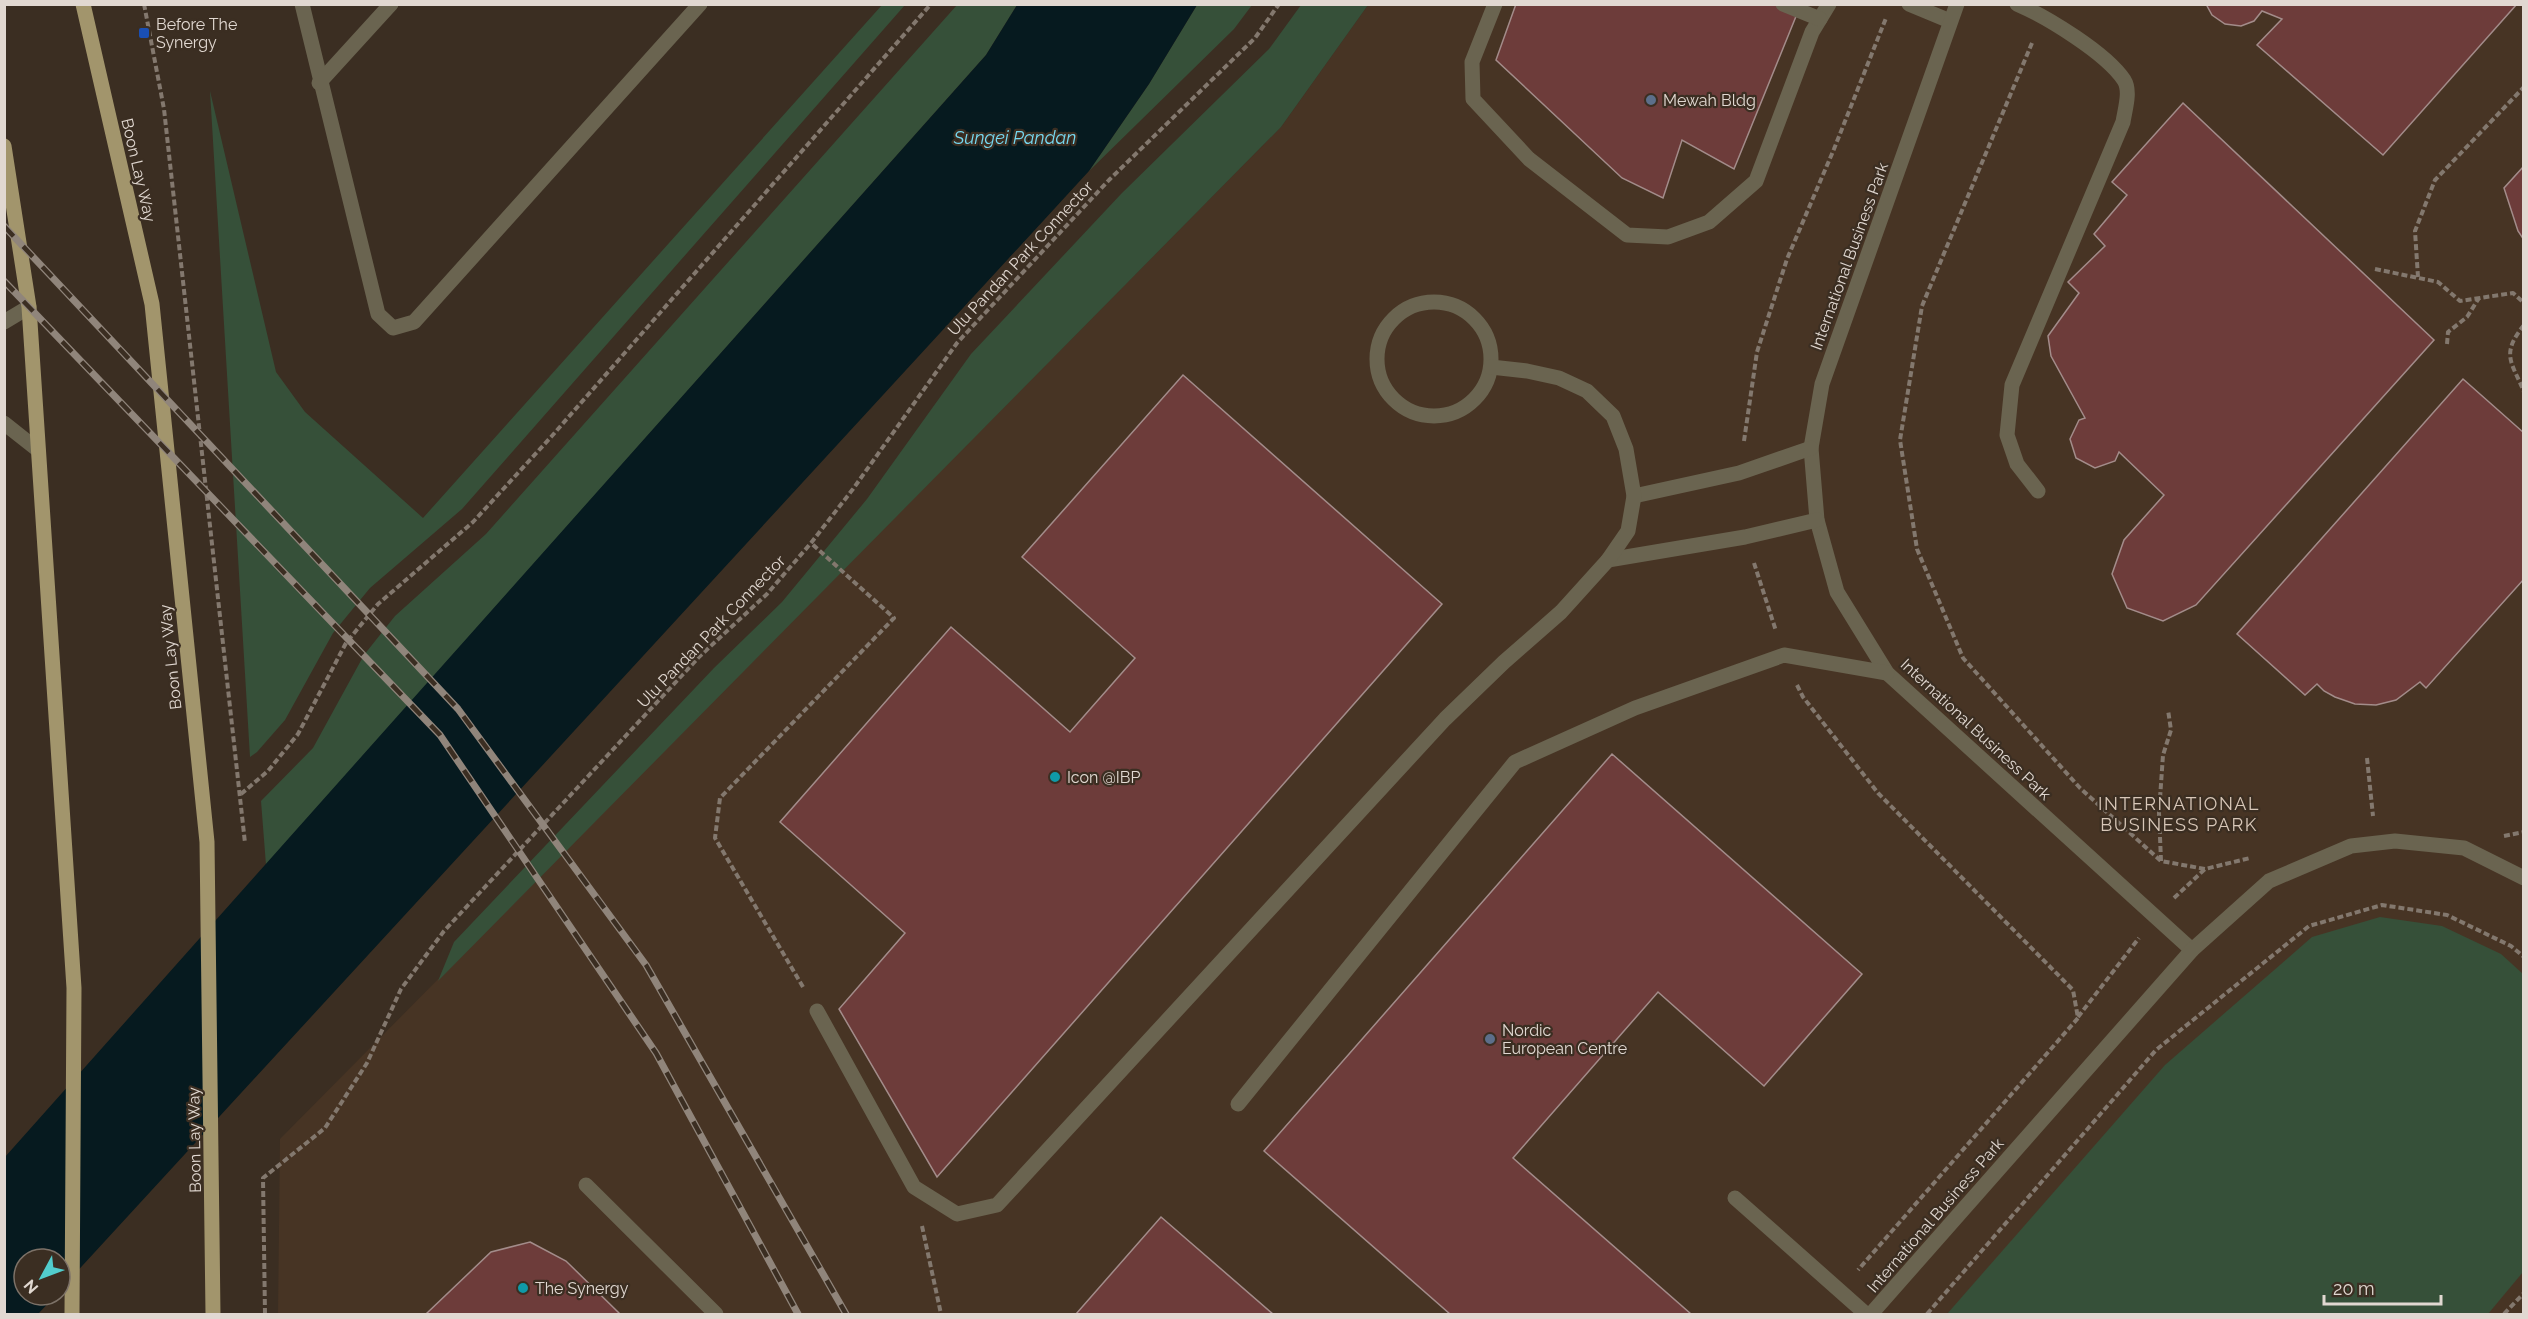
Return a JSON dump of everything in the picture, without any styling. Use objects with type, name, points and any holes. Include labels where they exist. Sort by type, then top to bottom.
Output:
[{"type":"main road","name":"Boon Lay Way","points":[[83,4],[152,304],[207,842],[213,1314]]},
{"type":"main road","points":[[4,146],[29,307],[74,988],[72,1314]]},
{"type":"lane","points":[[302,4],[378,314],[393,328],[414,322],[700,4]]},
{"type":"lane","points":[[320,83],[391,4]]},
{"type":"lane","points":[[1495,4],[1472,62],[1473,99],[1529,159],[1627,236],[1668,237],[1709,222],[1756,181],[1812,32],[1829,4]]},
{"type":"lane","points":[[1783,4],[1820,19]]},
{"type":"lane","points":[[1909,4],[1950,21]]},
{"type":"lane","name":"International Business Park","points":[[1957,4],[1822,384],[1811,448],[1817,520],[1837,592],[1887,673],[2192,951]]},
{"type":"lane","points":[[2017,4],[2043,16],[2101,58],[2125,81],[2128,99],[2123,122],[2012,385],[2007,435],[2017,464],[2038,491]]},
{"type":"lane","points":[[1442,303],[1463,310],[1480,325],[1490,345],[1491,368],[1484,389],[1469,406],[1449,415],[1427,416],[1406,409],[1389,394],[1379,374],[1378,351],[1385,331],[1399,314],[1419,304],[1442,303]]},
{"type":"lane","points":[[4,322],[29,307]]},
{"type":"lane","points":[[817,1011],[914,1186],[957,1214],[998,1205],[1445,719],[1504,662],[1562,612],[1608,560],[1628,531],[1634,496],[1626,448],[1613,416],[1587,391],[1559,378],[1527,371],[1491,368]]},
{"type":"lane","points":[[4,423],[38,450]]},
{"type":"lane","points":[[1634,496],[1739,472],[1811,448]]},
{"type":"lane","points":[[1608,560],[1745,537],[1817,520]]},
{"type":"lane","points":[[1238,1104],[1515,762],[1635,708],[1784,655],[1887,673]]},
{"type":"lane","name":"International Business Park","points":[[1871,1314],[2192,951],[2269,881],[2351,846],[2395,841],[2464,848],[2523,878]]},
{"type":"lane","points":[[586,1185],[716,1314]]},
{"type":"lane","points":[[1735,1198],[1866,1314]]},
{"type":"path","points":[[144,4],[164,109],[245,843]]},
{"type":"path","points":[[241,794],[268,771],[298,734],[346,643],[378,604],[473,522],[931,4]]},
{"type":"path","name":"Ulu Pandan Park Connector","points":[[265,1314],[263,1178],[325,1128],[367,1063],[401,989],[444,931],[700,656],[767,594],[812,543],[853,489],[957,343],[1109,180],[1255,38],[1279,4]]},
{"type":"path","points":[[2043,16],[1922,306],[1900,440],[1917,549],[1963,658],[2080,788],[2161,861],[2205,869],[2254,857]]},
{"type":"path","points":[[2418,277],[2415,231],[2435,180],[2523,87]]},
{"type":"path","points":[[2375,269],[2438,282],[2460,301],[2513,293],[2523,303]]},
{"type":"path","points":[[2447,345],[2448,332],[2467,317],[2480,297]]},
{"type":"path","points":[[2523,325],[2514,337],[2510,351],[2512,369],[2523,392]]},
{"type":"path","points":[[812,543],[894,618],[720,798],[715,838],[817,1011]]},
{"type":"path","points":[[2161,861],[2158,813],[2163,755],[2171,730],[2168,710]]},
{"type":"path","points":[[2367,758],[2374,823]]},
{"type":"path","points":[[1927,1314],[2156,1050],[2309,926],[2382,905],[2447,915],[2511,946],[2523,957]]},
{"type":"path","points":[[914,1186],[941,1314]]},
{"type":"path","points":[[2504,1314],[2523,1293]]},
{"type":"shaded area","name":"International Business Park","points":[[1368,5],[2523,5],[2523,1314],[278,1314],[280,1139],[1281,127]]},
{"type":"green space","points":[[882,5],[905,5],[462,509],[370,588],[333,633],[285,720],[250,757],[210,91],[276,372],[305,412],[423,518]]},
{"type":"green space","points":[[957,5],[1017,5],[986,55],[266,865],[261,801],[313,748],[364,655],[395,616],[486,534]]},
{"type":"green space","points":[[1197,5],[1252,5],[1234,29],[1089,171],[1149,84]]},
{"type":"green space","points":[[1301,5],[1368,5],[1281,127],[438,981],[454,942],[714,668],[782,602],[867,499],[971,354],[1122,193],[1269,49]]},
{"type":"green space","points":[[2380,917],[2442,926],[2501,954],[2523,974],[2523,1272],[2488,1314],[1947,1314],[2165,1065],[2312,937]]},
{"type":"water","name":"Sungei Pandan","points":[[1017,5],[1197,5],[1149,84],[1089,171],[72,1277],[72,1247],[12,1247],[12,1307],[45,1307],[38,1314],[5,1314],[5,1157],[986,55]]},
{"type":"building","name":"Mewah Bldg","points":[[1516,4],[1801,4],[1734,169],[1682,140],[1663,198],[1622,178],[1496,60]]},
{"type":"building","points":[[2206,4],[2517,4],[2383,155],[2257,45],[2282,19],[2262,11],[2254,21],[2241,26],[2225,24],[2212,15]]},
{"type":"building","points":[[2183,103],[2434,340],[2196,605],[2163,621],[2127,608],[2112,574],[2124,540],[2164,495],[2119,452],[2115,461],[2095,468],[2076,458],[2070,439],[2079,420],[2085,418],[2051,356],[2048,336],[2079,293],[2068,282],[2105,246],[2094,234],[2127,195],[2112,182]]},
{"type":"building","points":[[2524,166],[2524,240],[2518,231],[2504,188]]},
{"type":"building","name":"Icon @IBP","points":[[1183,375],[1442,604],[937,1177],[839,1009],[905,933],[780,822],[951,627],[1070,732],[1135,658],[1022,557]]},
{"type":"building","points":[[2463,379],[2524,433],[2524,579],[2426,688],[2420,682],[2396,700],[2376,705],[2355,704],[2335,697],[2317,684],[2305,695],[2237,634]]},
{"type":"building","name":"Nordic European Centre","points":[[1612,754],[1862,974],[1764,1086],[1658,992],[1513,1158],[1691,1314],[1450,1314],[1264,1151]]},
{"type":"building","points":[[1161,1217],[1273,1314],[1076,1314]]},
{"type":"building","name":"The Synergy","points":[[530,1242],[566,1261],[620,1314],[426,1314],[491,1252]]},
{"type":"railway","points":[[4,226],[458,709],[646,965],[846,1314]]},
{"type":"railway","points":[[4,281],[440,735],[656,1053],[798,1314]]},
{"type":"place","name":"Before The Synergy","points":[[144,33]]},
{"type":"place","name":"Mewah Bldg","points":[[1651,100]]},
{"type":"place","name":"Icon @IBP","points":[[1055,777]]},
{"type":"place","name":"Nordic European Centre","points":[[1490,1039]]},
{"type":"place","name":"The Synergy","points":[[523,1288]]},
{"type":"district","name":"INTERNATIONAL BUSINESS PARK","points":[[2179,814]]}]
